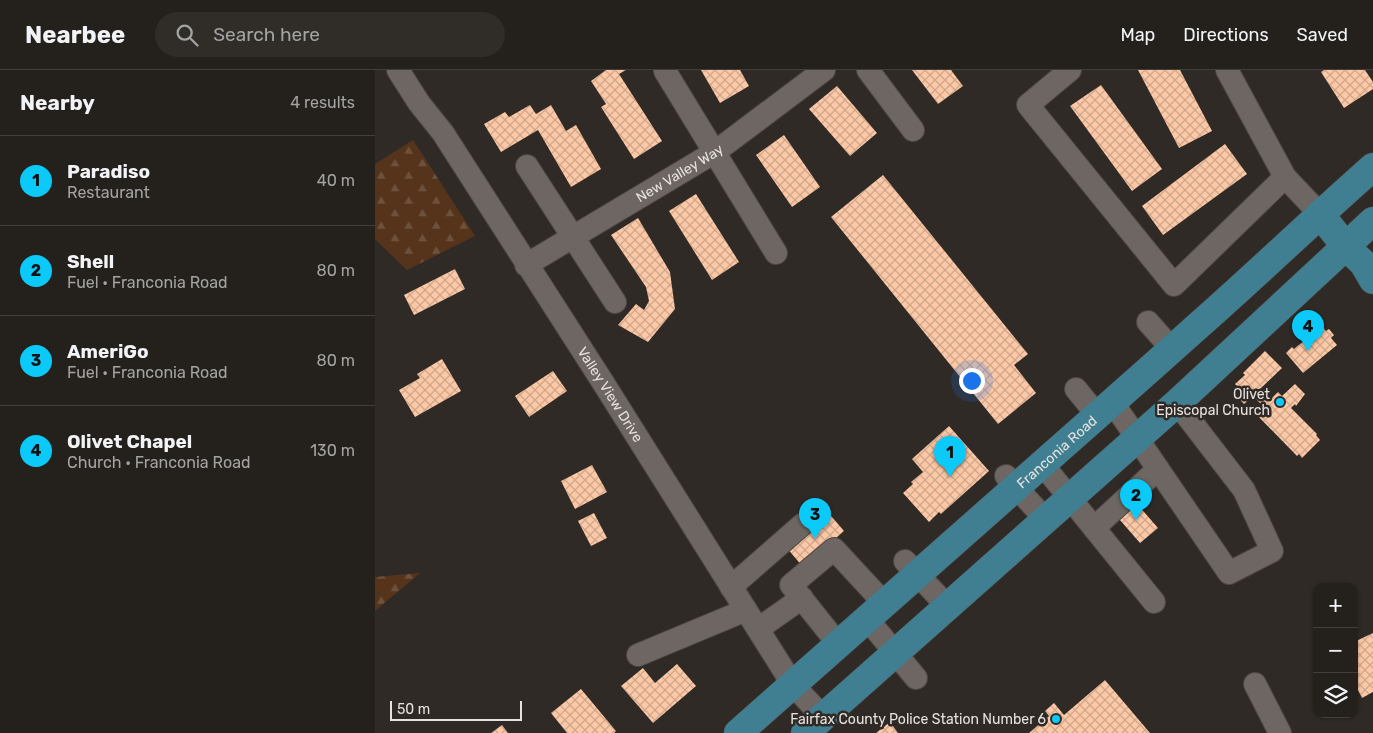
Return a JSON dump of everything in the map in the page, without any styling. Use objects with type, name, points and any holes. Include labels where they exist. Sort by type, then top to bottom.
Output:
[{"type":"main road","name":"Franconia Road","points":[[738,733],[876,612],[912,568],[1011,482],[1043,464],[1373,167]]},
{"type":"main road","points":[[1320,214],[1364,234]]},
{"type":"main road","points":[[1364,234],[1363,263],[1373,280]]},
{"type":"main road","points":[[814,725],[1071,498],[1364,234]]},
{"type":"street","name":"Valley View Drive","points":[[398,70],[419,103],[443,133],[604,384],[793,685],[814,725]]},
{"type":"street","name":"New Valley Way","points":[[526,265],[715,152],[824,70]]},
{"type":"street","points":[[868,70],[913,130]]},
{"type":"street","points":[[1070,70],[1028,105],[1174,285],[1285,177]]},
{"type":"street","points":[[1227,70],[1285,177],[1320,214]]},
{"type":"street","points":[[665,71],[776,253]]},
{"type":"street","points":[[527,166],[615,302]]},
{"type":"street","points":[[1148,322],[1172,349]]},
{"type":"street","points":[[1076,389],[1105,409],[1137,439],[1229,573],[1272,551],[1244,490],[1177,403]]},
{"type":"street","points":[[1043,464],[1153,602]]},
{"type":"street","points":[[1094,528],[1157,469]]},
{"type":"street","points":[[1011,482],[1046,520]]},
{"type":"street","points":[[731,587],[803,524]]},
{"type":"street","points":[[839,645],[791,585],[834,549],[876,612],[896,653],[917,678]]},
{"type":"street","points":[[912,568],[948,607]]},
{"type":"street","points":[[758,630],[801,598]]},
{"type":"street","points":[[638,655],[746,610]]},
{"type":"street","points":[[1255,684],[1280,733]]},
{"type":"green space","points":[[413,140],[475,236],[407,270],[375,239],[375,164]]},
{"type":"green space","points":[[420,573],[375,611],[375,577]]},
{"type":"building","points":[[606,70],[626,70],[619,74],[662,141],[634,159],[601,107],[606,104],[591,81]]},
{"type":"building","points":[[701,70],[740,70],[749,86],[720,103]]},
{"type":"building","points":[[912,70],[951,70],[963,86],[938,104]]},
{"type":"building","points":[[1138,70],[1180,70],[1212,131],[1179,148]]},
{"type":"building","points":[[1324,70],[1365,70],[1373,82],[1373,89],[1344,108],[1321,72]]},
{"type":"building","points":[[1101,85],[1162,169],[1132,191],[1070,106]]},
{"type":"building","points":[[837,86],[877,133],[850,156],[809,109]]},
{"type":"building","points":[[530,105],[536,114],[551,105],[566,131],[576,125],[601,169],[571,187],[538,130],[501,152],[484,124],[505,112],[509,117]]},
{"type":"building","points":[[784,135],[820,187],[792,207],[756,155]]},
{"type":"building","points":[[1225,144],[1247,174],[1163,235],[1142,206]]},
{"type":"building","points":[[883,175],[1028,354],[1014,365],[1036,393],[998,424],[831,217]]},
{"type":"building","points":[[696,194],[739,262],[712,280],[669,211]]},
{"type":"building","points":[[638,218],[670,272],[675,309],[648,342],[618,325],[636,304],[644,310],[649,301],[646,287],[611,235]]},
{"type":"building","points":[[455,269],[465,289],[414,315],[404,295]]},
{"type":"building","points":[[1322,326],[1326,331],[1329,329],[1334,335],[1331,338],[1337,345],[1303,373],[1286,353],[1292,347],[1294,349]]},
{"type":"building","name":"Olivet Episcopal Church","points":[[1265,351],[1282,368],[1260,389],[1270,400],[1278,392],[1282,396],[1295,384],[1305,394],[1296,406],[1295,404],[1291,408],[1317,434],[1320,440],[1302,458],[1299,454],[1297,456],[1255,413],[1263,406],[1253,396],[1244,404],[1232,391],[1237,386],[1235,384],[1245,375],[1243,373]]},
{"type":"building","points":[[442,359],[461,391],[415,417],[399,390],[420,378],[417,374]]},
{"type":"building","points":[[553,371],[567,391],[529,417],[515,396]]},
{"type":"building","points":[[949,426],[989,471],[941,514],[939,512],[929,522],[903,493],[913,484],[911,482],[923,472],[912,459]]},
{"type":"building","points":[[592,465],[607,492],[575,509],[561,481]]},
{"type":"building","points":[[1131,497],[1158,528],[1140,543],[1113,512]]},
{"type":"building","points":[[827,511],[844,531],[803,567],[786,547]]},
{"type":"building","points":[[594,513],[607,538],[591,546],[578,521]]},
{"type":"building","points":[[1373,633],[1373,692],[1362,698],[1358,690],[1358,640]]},
{"type":"building","points":[[677,664],[696,686],[653,723],[621,686],[643,668],[655,683]]},
{"type":"building","points":[[1105,680],[1150,733],[1029,733],[1049,716],[1045,711],[1054,703],[1064,715]]},
{"type":"building","points":[[581,689],[616,731],[614,733],[567,733],[551,713]]},
{"type":"building","points":[[890,722],[898,733],[876,733]]},
{"type":"building","points":[[502,725],[508,733],[491,733]]},
{"type":"place","name":"Olivet Chapel","points":[[1308,351]]},
{"type":"place","name":"Olivet Episcopal Church","points":[[1280,402]]},
{"type":"place","name":"Paradiso","points":[[950,477]]},
{"type":"place","name":"Shell","points":[[1136,520]]},
{"type":"place","name":"AmeriGo","points":[[815,539]]},
{"type":"place","name":"Fairfax County Police Station Number 6","points":[[1056,719]]}]
